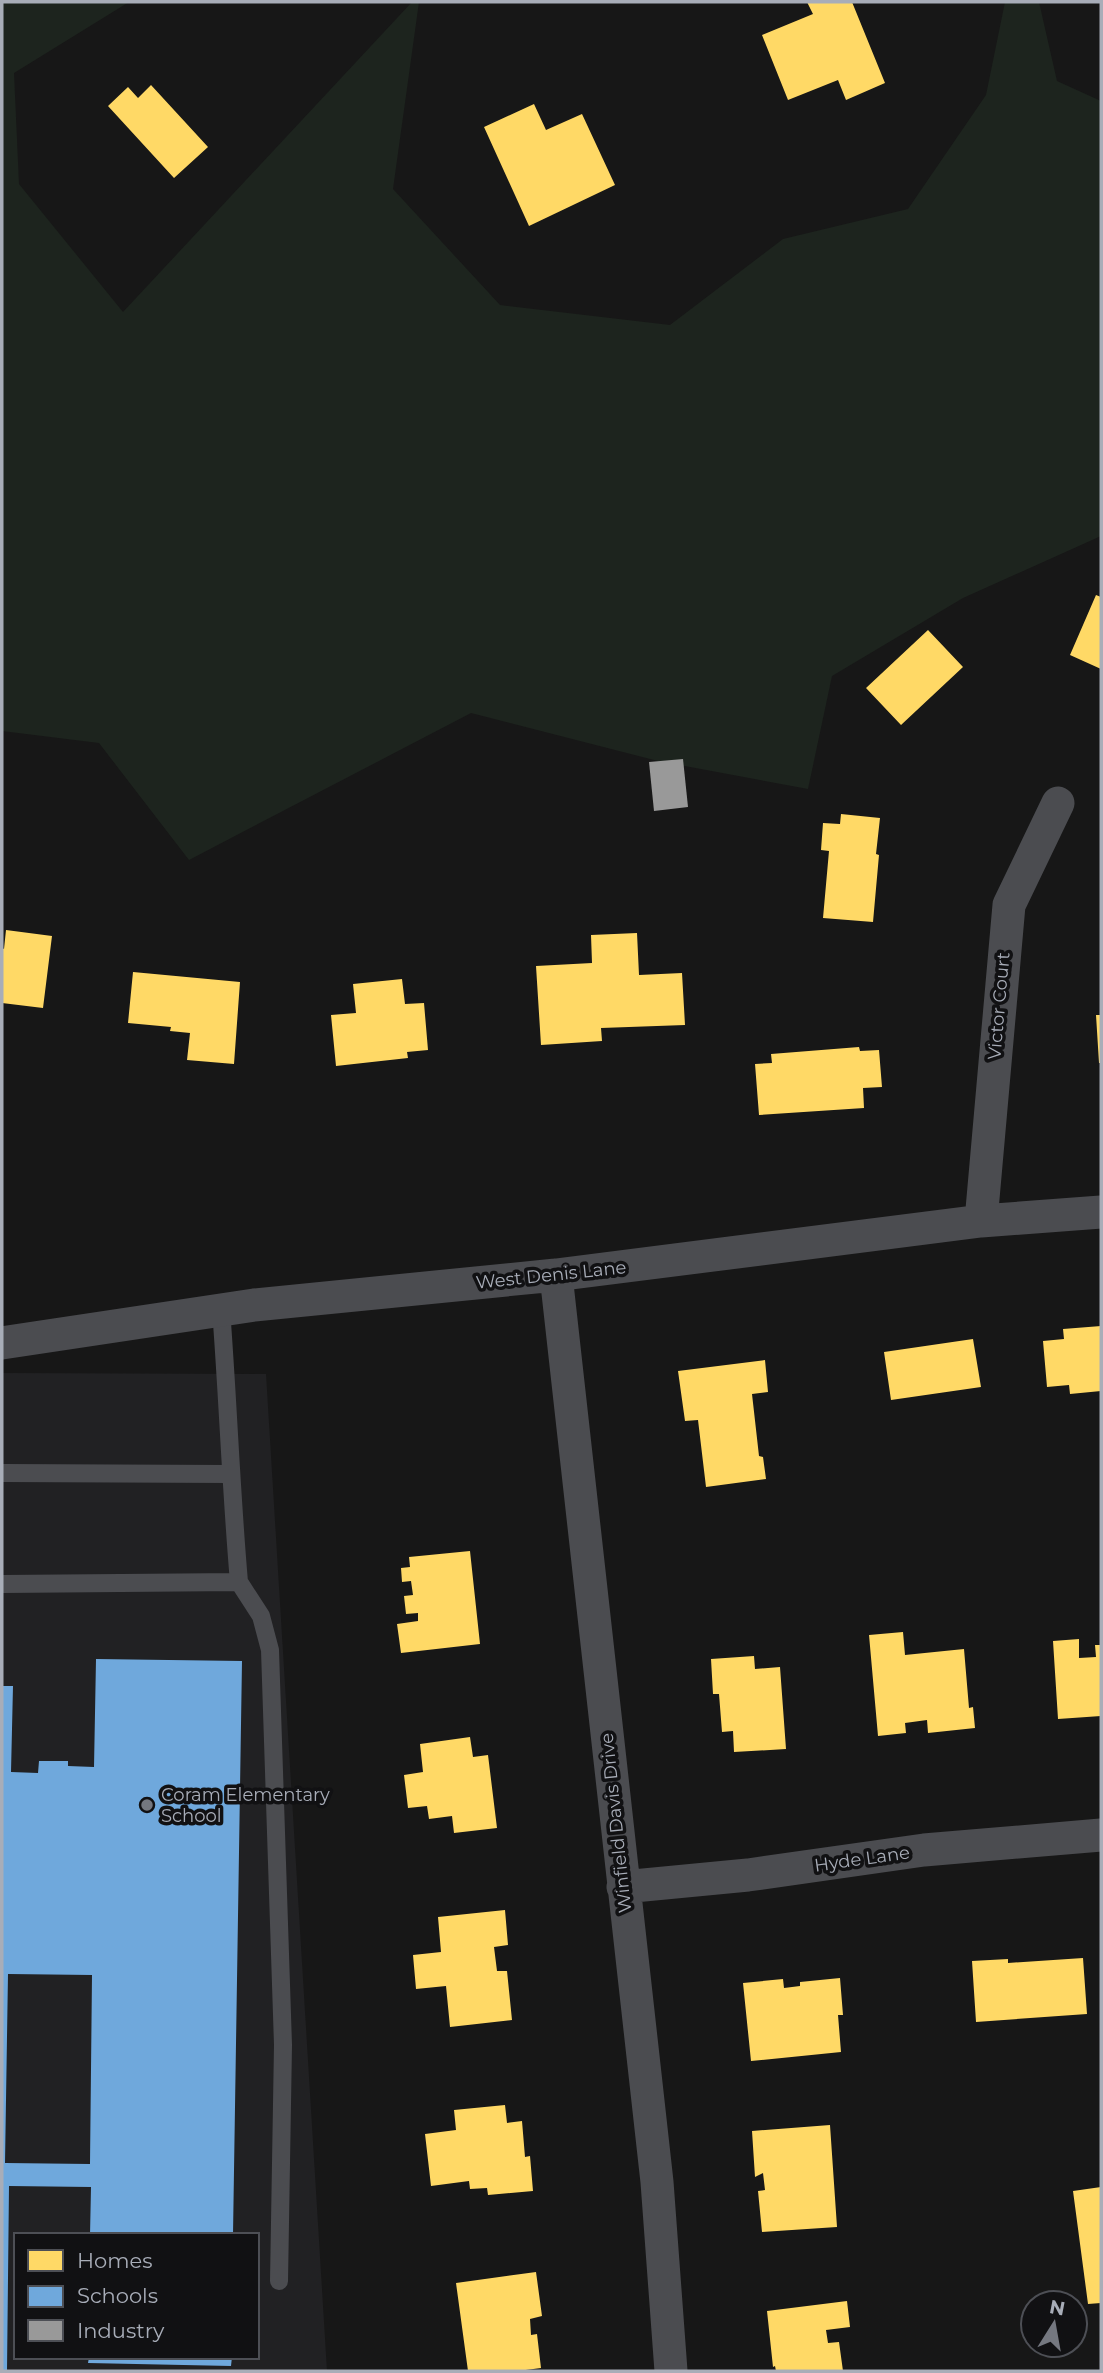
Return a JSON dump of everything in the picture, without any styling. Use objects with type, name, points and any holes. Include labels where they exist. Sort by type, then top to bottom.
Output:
[{"type":"street","name":"Victor Court","points":[[981,1221],[1009,905],[1058,803]]},
{"type":"street","name":"West Denis Lane","points":[[2,1343],[222,1310],[556,1275],[981,1221],[1101,1212]]},
{"type":"street","name":"Winfield Davis Drive","points":[[556,1275],[657,2182],[671,2371]]},
{"type":"street","name":"Hyde Lane","points":[[623,1887],[748,1875],[924,1850],[1101,1835]]},
{"type":"lane","points":[[222,1310],[230,1474],[239,1582],[261,1616],[270,1650],[283,2045],[279,2281]]},
{"type":"lane","points":[[2,1473],[230,1474]]},
{"type":"lane","points":[[2,1584],[239,1582]]},
{"type":"shaded area","points":[[2,2],[129,2],[14,73],[19,184],[123,312],[412,2],[419,2],[393,189],[500,305],[670,325],[783,239],[908,209],[986,95],[1005,2],[1039,2],[1057,81],[1101,101],[1101,536],[963,598],[832,676],[808,789],[658,761],[471,713],[189,860],[99,743],[2,731]]},
{"type":"shaded area","name":"Coram Elementary School","points":[[2,1373],[266,1374],[327,2371],[2,2371]]},
{"type":"building: Homes","points":[[807,2],[852,2],[885,83],[846,100],[838,80],[788,100],[762,35],[813,14]]},
{"type":"building: Homes","points":[[151,85],[208,147],[174,178],[108,106],[128,87],[138,98]]},
{"type":"building: Homes","points":[[534,104],[546,130],[582,114],[615,185],[529,226],[484,127]]},
{"type":"building: Homes","points":[[1096,595],[1101,597],[1101,669],[1070,655]]},
{"type":"building: Homes","points":[[928,630],[963,667],[901,725],[866,688]]},
{"type":"building: Homes","points":[[841,814],[880,818],[873,922],[823,918],[829,851],[821,850],[823,823],[840,824]]},
{"type":"building: Homes","points":[[6,930],[52,936],[43,1008],[2,1003],[2,948],[4,949]]},
{"type":"building: Homes","points":[[637,933],[639,975],[682,973],[685,1025],[601,1028],[602,1041],[541,1045],[536,966],[592,963],[591,935]]},
{"type":"building: Homes","points":[[133,972],[240,982],[234,1064],[187,1060],[190,1033],[170,1031],[171,1027],[128,1023]]},
{"type":"building: Homes","points":[[402,979],[405,1004],[424,1003],[428,1050],[407,1052],[408,1058],[336,1066],[331,1015],[356,1013],[353,984]]},
{"type":"building: Homes","points":[[1096,1015],[1101,1015],[1101,1063],[1099,1063]]},
{"type":"building: Homes","points":[[859,1047],[860,1051],[879,1050],[882,1087],[863,1088],[864,1108],[759,1115],[755,1064],[772,1063],[771,1054]]},
{"type":"building: Homes","points":[[1101,1326],[1101,1391],[1070,1394],[1069,1385],[1047,1387],[1043,1341],[1064,1339],[1063,1329]]},
{"type":"building: Homes","points":[[973,1339],[981,1387],[891,1400],[884,1352]]},
{"type":"building: Homes","points":[[765,1360],[768,1392],[752,1394],[759,1456],[763,1457],[766,1479],[706,1487],[698,1420],[685,1421],[678,1371]]},
{"type":"building: Homes","points":[[470,1551],[480,1644],[401,1653],[397,1624],[418,1621],[418,1613],[406,1614],[404,1596],[413,1595],[411,1581],[402,1582],[401,1568],[410,1567],[409,1557]]},
{"type":"building: Homes","points":[[903,1632],[905,1655],[964,1649],[969,1708],[973,1707],[975,1728],[928,1733],[927,1720],[905,1723],[906,1733],[878,1736],[869,1635]]},
{"type":"building: Homes","points":[[1079,1639],[1079,1658],[1096,1657],[1095,1645],[1101,1645],[1101,1716],[1058,1719],[1053,1641]]},
{"type":"building: Homes","points":[[754,1656],[755,1669],[780,1667],[786,1749],[734,1752],[733,1731],[722,1732],[719,1694],[713,1694],[711,1659]]},
{"type":"building: Homes","points":[[470,1737],[473,1757],[488,1755],[497,1828],[454,1833],[452,1816],[429,1819],[427,1806],[408,1808],[404,1775],[423,1772],[420,1744]]},
{"type":"building: Homes","points":[[505,1910],[508,1945],[494,1947],[497,1971],[507,1971],[512,2020],[450,2027],[446,1986],[416,1989],[413,1955],[441,1952],[438,1917]]},
{"type":"building: Homes","points":[[1083,1958],[1087,2014],[976,2022],[972,1961],[1008,1959],[1008,1963]]},
{"type":"building: Homes","points":[[840,1978],[843,2015],[838,2015],[841,2052],[751,2061],[743,1983],[783,1979],[784,1988],[800,1986],[800,1982]]},
{"type":"building: Homes","points":[[505,2105],[507,2123],[522,2121],[525,2157],[530,2156],[533,2191],[488,2195],[487,2188],[470,2189],[469,2181],[431,2186],[425,2134],[456,2130],[454,2110]]},
{"type":"building: Homes","points":[[830,2125],[837,2227],[762,2232],[758,2191],[765,2190],[763,2173],[755,2177],[752,2131]]},
{"type":"building: Homes","points":[[1101,2187],[1101,2303],[1089,2304],[1073,2191]]},
{"type":"building: Homes","points":[[536,2272],[542,2316],[530,2319],[531,2335],[537,2334],[541,2368],[468,2371],[456,2283]]},
{"type":"building: Homes","points":[[847,2301],[850,2327],[826,2330],[828,2343],[839,2342],[843,2371],[776,2371],[775,2366],[773,2367],[767,2311]]},
{"type":"building: Schools","points":[[96,1659],[242,1661],[233,2233],[90,2233],[91,2187],[9,2186],[7,2371],[2,2371],[2,1686],[13,1686],[11,1772],[38,1773],[39,1761],[68,1761],[68,1766],[94,1767]],"holes":[[[8,1974],[92,1975],[90,2164],[5,2163]]]},
{"type":"building: Schools","points":[[89,2359],[232,2359],[231,2366],[88,2363]]},
{"type":"building: Industry","points":[[683,759],[688,807],[654,811],[649,762]]},
{"type":"place","name":"Coram Elementary School","points":[[147,1805]]}]
